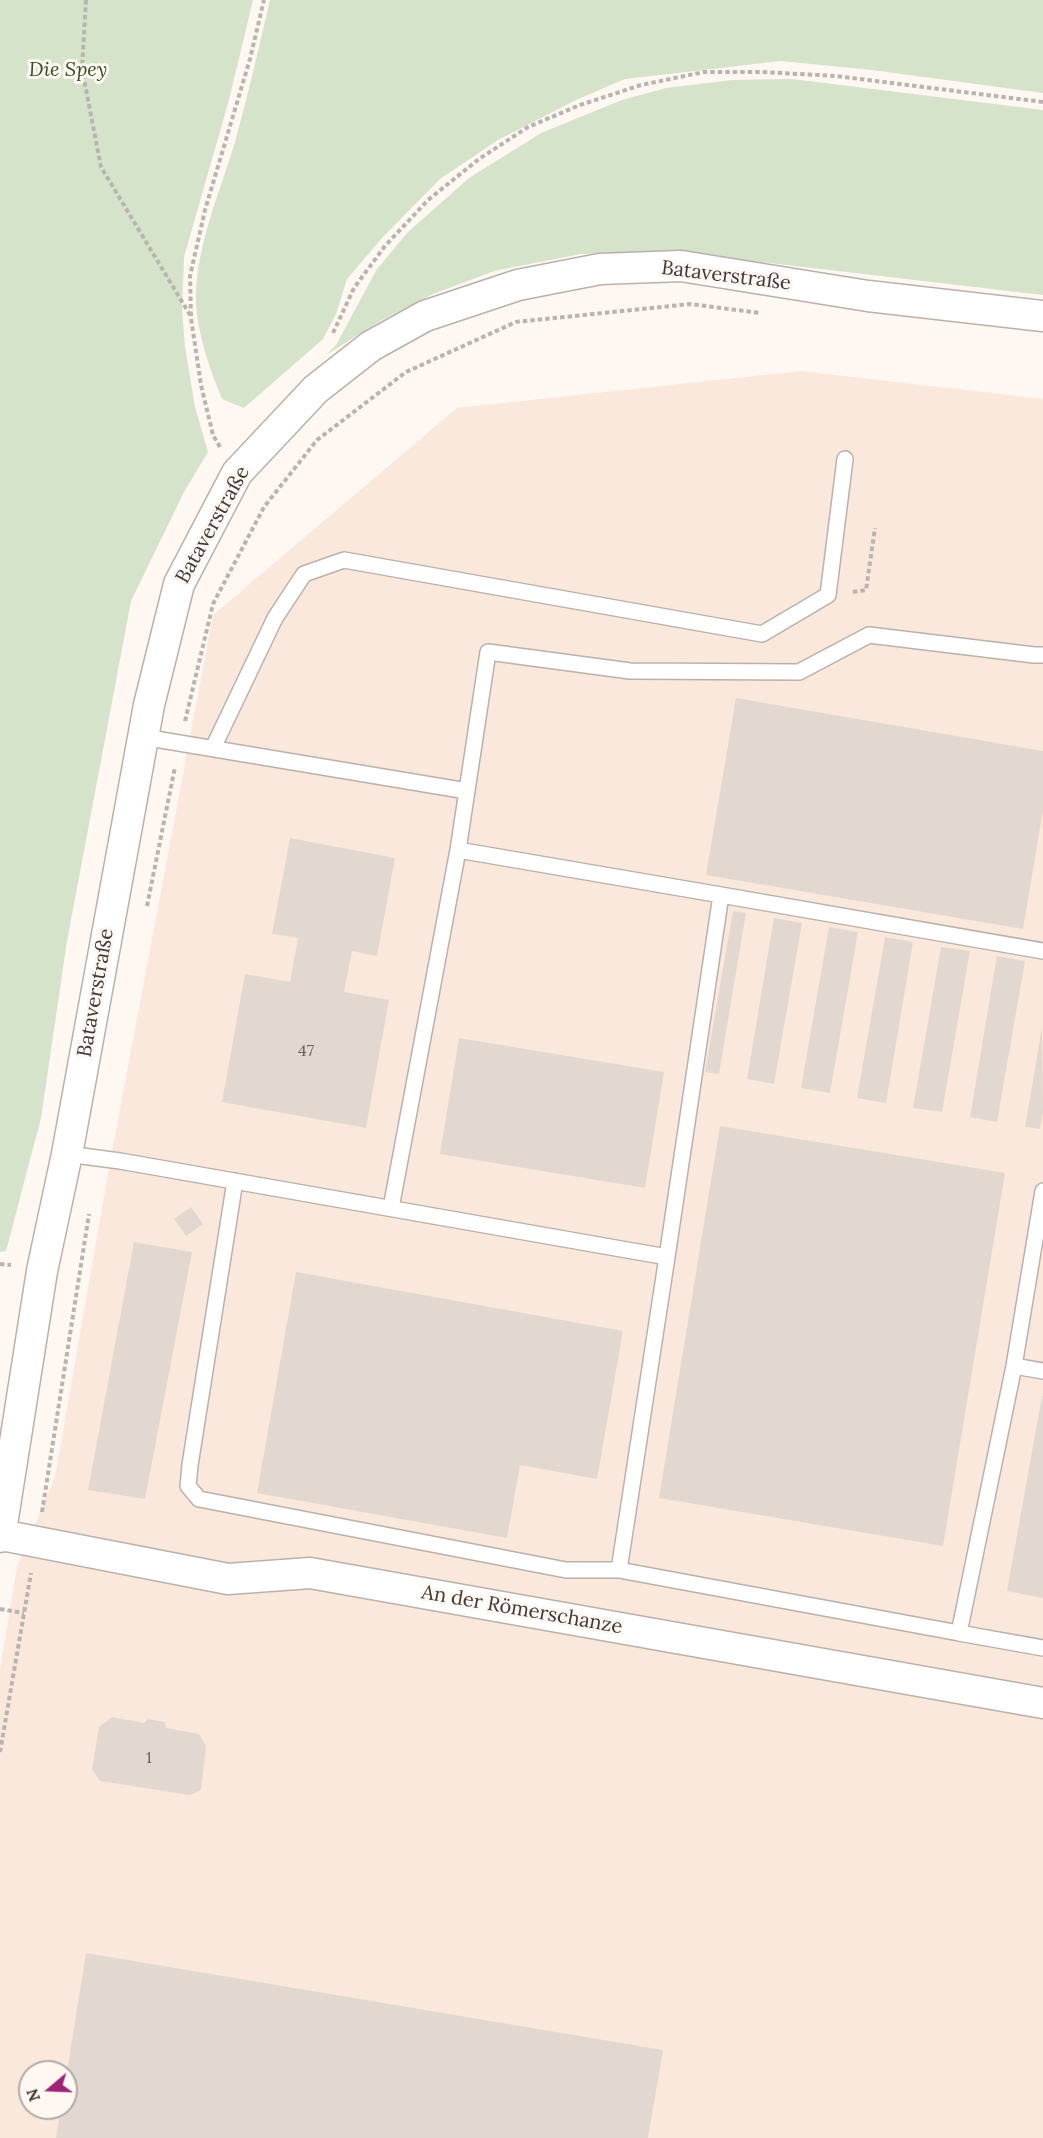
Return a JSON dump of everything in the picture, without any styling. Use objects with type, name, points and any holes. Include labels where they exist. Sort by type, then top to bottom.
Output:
[{"type":"street","name":"Bataverstraße","points":[[0,1536],[42,1271],[67,1154],[149,705],[179,584],[237,473],[316,389],[371,346],[425,316],[518,285],[600,268],[681,266],[868,296],[1043,316]]},
{"type":"street","name":"An der Römerschanze","points":[[0,1536],[228,1579],[310,1573],[1043,1703]]},
{"type":"lane","points":[[213,748],[275,618],[304,574],[344,560],[762,634],[828,595],[845,459]]},
{"type":"lane","points":[[391,1208],[458,850],[488,652],[630,671],[799,672],[869,635],[1043,655]]},
{"type":"lane","points":[[143,736],[467,791]]},
{"type":"lane","points":[[458,850],[1043,951]]},
{"type":"lane","points":[[619,1570],[721,895]]},
{"type":"lane","points":[[67,1154],[235,1181],[666,1257]]},
{"type":"lane","points":[[235,1181],[190,1465],[188,1486],[199,1499],[566,1570],[619,1570],[1043,1648]]},
{"type":"lane","points":[[959,1633],[1014,1366],[1043,1191]]},
{"type":"lane","points":[[1014,1366],[1043,1371]]},
{"type":"path","points":[[86,0],[82,69],[101,167],[191,318]]},
{"type":"path","points":[[228,442],[222,450],[213,435],[201,385],[191,318],[190,276],[264,0]]},
{"type":"path","points":[[329,341],[354,288],[385,246],[428,200],[479,159],[528,128],[580,105],[641,85],[705,72],[836,76],[1043,102]]},
{"type":"path","points":[[146,911],[180,743],[213,604],[264,507],[317,440],[406,372],[516,322],[690,304],[761,314]]},
{"type":"path","points":[[828,595],[866,590],[875,528]]},
{"type":"path","points":[[0,1752],[37,1542],[98,1158]]},
{"type":"path","points":[[0,1609],[24,1613]]},
{"type":"shaded area","points":[[801,371],[1043,399],[1043,2138],[0,2138],[0,1670],[17,1567],[55,1477],[109,1168],[213,615],[457,408]]},
{"type":"green space","name":"Die Spey","points":[[0,0],[253,0],[229,100],[184,257],[182,310],[185,347],[195,407],[208,452],[184,492],[131,601],[67,941],[41,1118],[6,1251],[0,1252]]},
{"type":"green space","points":[[270,0],[1043,0],[1043,93],[872,70],[781,61],[625,79],[576,100],[498,140],[440,179],[382,238],[347,279],[336,314],[323,339],[244,408],[222,399],[201,337],[196,294],[207,228],[235,142]]},
{"type":"green space","points":[[792,79],[1043,110],[1043,295],[701,255],[637,252],[581,254],[494,271],[433,294],[382,320],[326,355],[336,345],[377,269],[408,232],[469,178],[541,133],[622,100],[666,88],[732,80]]},
{"type":"building","points":[[736,698],[1043,751],[1043,810],[1023,929],[706,875]]},
{"type":"building","points":[[290,838],[395,858],[377,956],[352,951],[344,992],[389,1000],[366,1128],[222,1102],[245,974],[290,982],[298,938],[272,934]]},
{"type":"building","points":[[733,911],[746,913],[719,1074],[705,1072]]},
{"type":"building","points":[[774,918],[802,923],[774,1084],[747,1079]]},
{"type":"building","points":[[829,927],[858,932],[830,1093],[801,1088]]},
{"type":"building","points":[[885,937],[913,942],[886,1103],[857,1098]]},
{"type":"building","points":[[941,947],[970,951],[942,1112],[913,1108]]},
{"type":"building","points":[[997,956],[1025,961],[997,1122],[970,1117]]},
{"type":"building","points":[[1042,1027],[1043,1112],[1040,1129],[1025,1127]]},
{"type":"building","points":[[459,1038],[664,1072],[645,1188],[440,1154]]},
{"type":"building","points":[[720,1126],[1005,1173],[943,1546],[659,1498]]},
{"type":"building","points":[[191,1207],[203,1224],[186,1236],[174,1219]]},
{"type":"building","points":[[134,1242],[192,1252],[145,1499],[88,1490]]},
{"type":"building","points":[[296,1272],[623,1331],[597,1479],[520,1465],[507,1538],[257,1493]]},
{"type":"building","points":[[1043,1396],[1043,1598],[1007,1591]]},
{"type":"building","points":[[112,1717],[144,1723],[148,1719],[165,1722],[166,1728],[199,1734],[206,1746],[201,1790],[190,1795],[100,1781],[92,1769],[99,1727]]},
{"type":"building","points":[[86,1953],[663,2050],[648,2138],[56,2138],[59,2120],[78,2120],[78,2060],[69,2060]]}]
